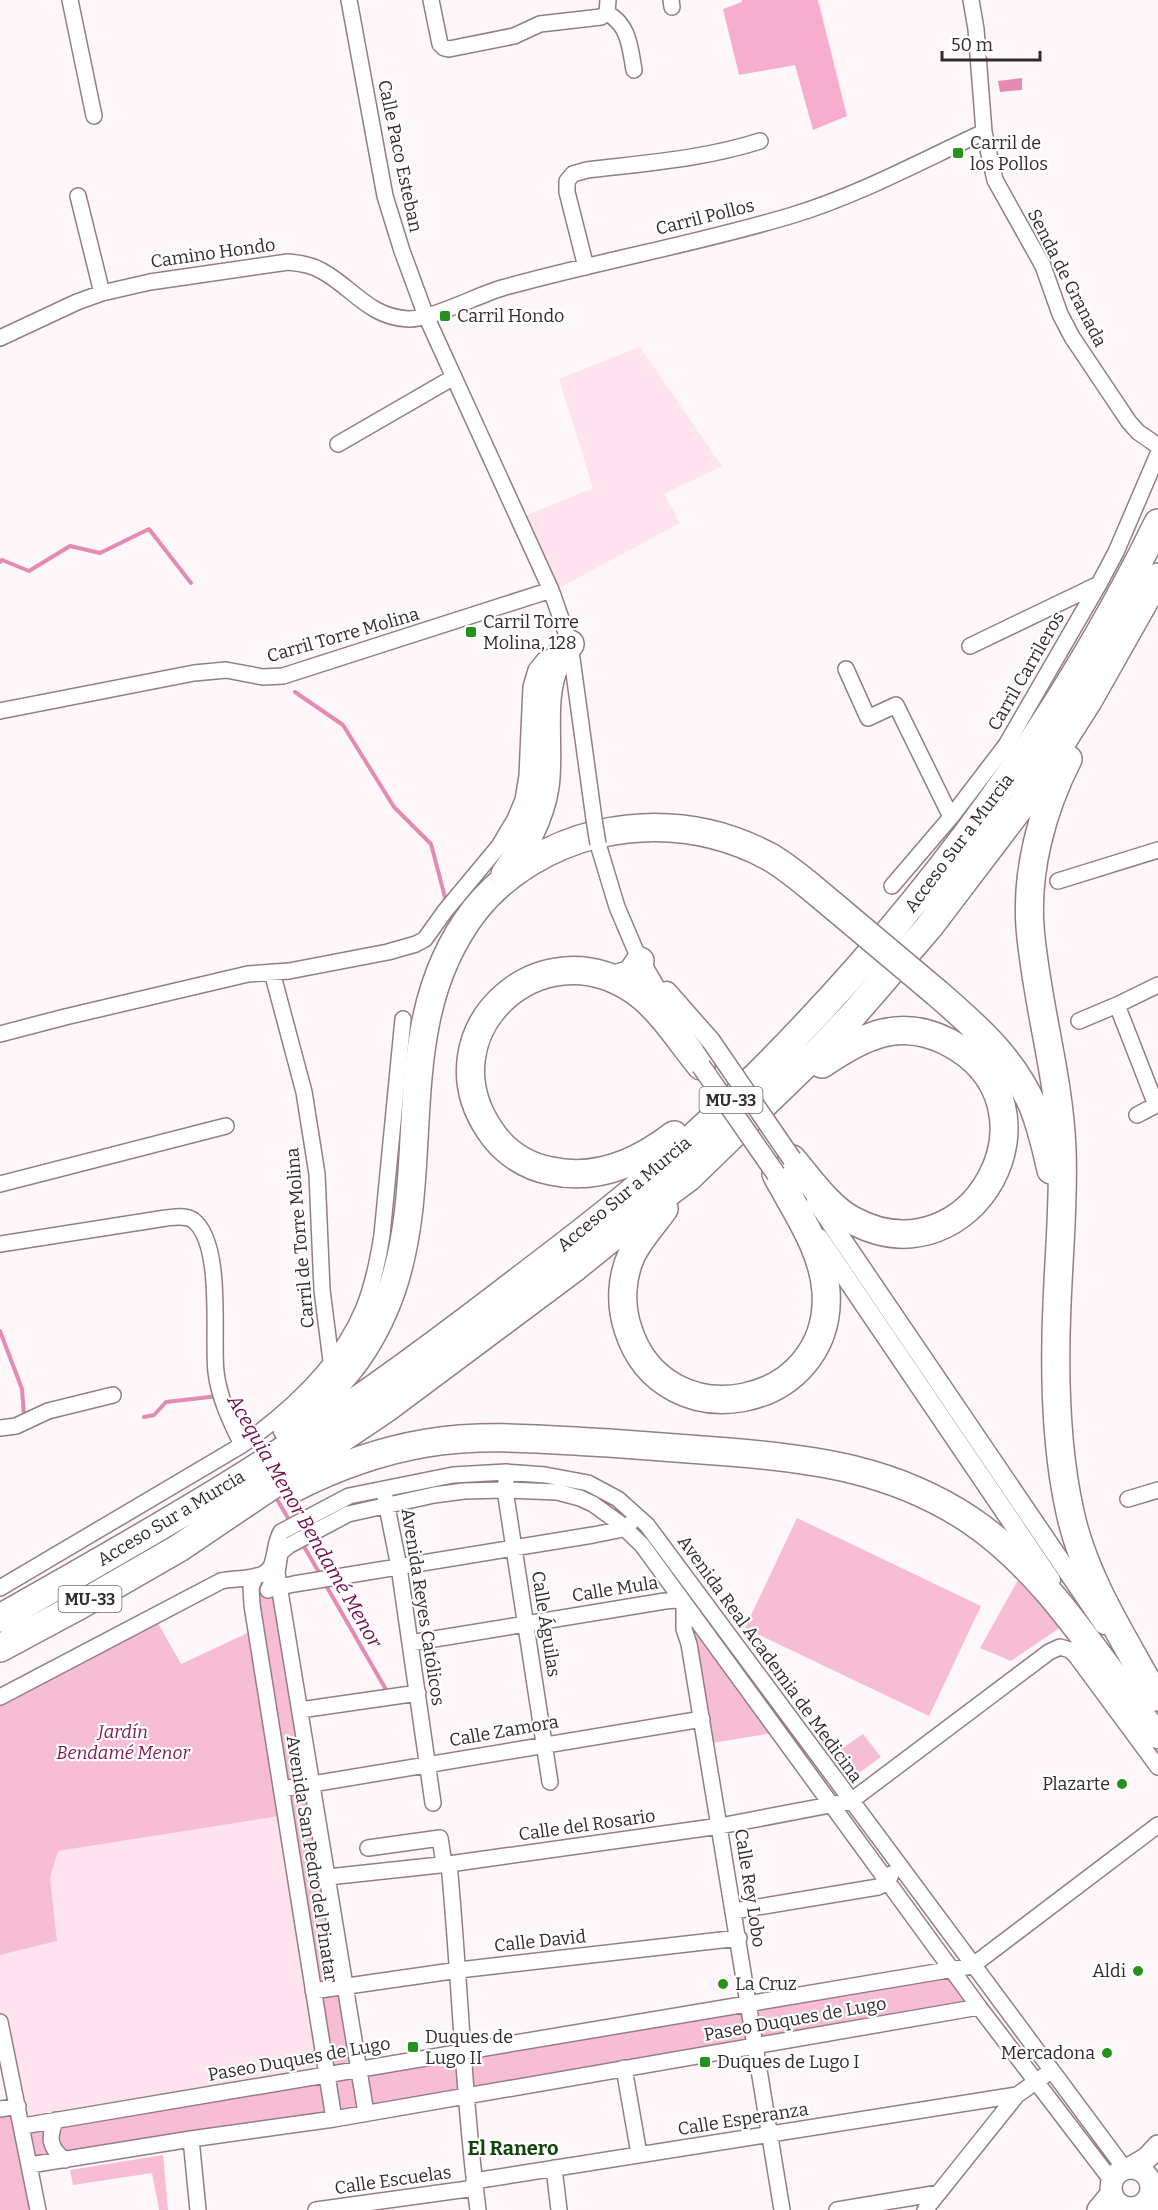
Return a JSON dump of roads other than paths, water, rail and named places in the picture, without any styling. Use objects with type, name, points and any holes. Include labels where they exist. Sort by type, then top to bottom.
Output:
[{"type":"highway","name":"Acceso Sur a Murcia","points":[[0,1618],[235,1482],[446,1337],[561,1249],[644,1181],[772,1062],[900,921],[962,843],[1032,745],[1094,643],[1158,523]]},
{"type":"highway","name":"Acceso Sur a Murcia","points":[[0,1648],[179,1548],[435,1374],[688,1178],[776,1095],[853,1016],[936,917],[1021,807],[1088,701],[1158,577]]},
{"type":"highway","points":[[1056,1306],[1062,1209],[1062,1150],[1058,1098],[1030,926],[1036,852],[1047,807],[1060,776],[1119,673],[1158,597]]},
{"type":"highway","points":[[497,886],[526,842],[539,813],[546,769],[550,688],[558,660],[570,644]]},
{"type":"highway","points":[[153,1531],[314,1407],[349,1371],[373,1333],[392,1290],[403,1242],[411,1183],[423,1037],[430,997],[438,973],[456,937],[483,901],[509,876],[542,855],[587,837],[633,828],[673,828],[712,834],[750,848],[789,870],[836,908],[986,1036],[1006,1061],[1032,1103],[1046,1146],[1051,1173],[1056,1306],[1056,1402],[1059,1444],[1070,1514],[1094,1580],[1151,1702]]},
{"type":"highway","points":[[615,979],[631,974],[640,961]]},
{"type":"highway","points":[[706,1053],[635,991],[615,979],[596,972],[573,970],[544,974],[508,993],[483,1023],[477,1036],[470,1074],[475,1100],[484,1121],[498,1142],[527,1163],[540,1169],[562,1173],[586,1174],[612,1169],[639,1158],[704,1112],[835,994]]},
{"type":"highway","points":[[776,1095],[857,1041],[883,1032],[910,1031],[939,1038],[954,1045],[977,1064],[993,1086],[1002,1114],[1003,1146],[1000,1162],[986,1190],[965,1212],[943,1225],[923,1231],[891,1233],[853,1221],[784,1167]]},
{"type":"highway","points":[[688,1178],[640,1240],[632,1254],[624,1284],[625,1321],[635,1348],[652,1371],[674,1388],[702,1398],[743,1399],[771,1389],[793,1374],[812,1352],[823,1322],[826,1290],[823,1272],[784,1167]]},
{"type":"highway","points":[[179,1548],[342,1465],[396,1449],[428,1443],[486,1437],[517,1437],[655,1446],[815,1461],[844,1466],[902,1484],[939,1501],[971,1521],[1017,1559],[1151,1702]]},
{"type":"main road","points":[[1151,1702],[1158,1736]]},
{"type":"main road","points":[[1123,2194],[1147,2158],[1158,2146]]},
{"type":"main road","points":[[1098,2210],[1123,2194],[1142,2172],[1154,2188],[1142,2205],[1123,2194]]},
{"type":"street","points":[[70,0],[94,116]]},
{"type":"street","name":"Calle Paco Esteban","points":[[349,0],[385,196],[402,252],[426,316],[551,590],[565,626],[570,644],[598,844],[617,907],[640,961]]},
{"type":"street","points":[[431,0],[440,44],[449,49],[514,36],[540,24],[596,18],[608,6],[625,29],[634,70]]},
{"type":"street","name":"Senda de Granada","points":[[971,0],[976,28],[984,132],[995,180],[1043,266],[1060,314],[1072,337],[1129,422],[1138,432],[1158,446]]},
{"type":"street","name":"Carril Pollos","points":[[426,316],[501,289],[802,212],[841,198],[984,132]]},
{"type":"street","points":[[586,267],[567,192],[567,181],[573,174],[587,170],[703,156],[760,141]]},
{"type":"street","points":[[78,196],[102,292]]},
{"type":"street","name":"Camino Hondo","points":[[0,338],[102,292],[150,282],[288,262],[305,264],[322,271],[364,304],[387,315],[409,319],[426,316]]},
{"type":"street","points":[[338,444],[454,377]]},
{"type":"street","name":"Carril Carrileros","points":[[892,886],[951,817],[1006,745],[1116,552],[1158,454]]},
{"type":"street","points":[[970,646],[1099,584]]},
{"type":"street","name":"Carril Torre Molina","points":[[0,711],[194,672],[226,670],[263,677],[283,676],[551,590]]},
{"type":"street","points":[[0,1034],[248,974],[289,971],[379,954],[416,944],[424,939],[499,846],[515,819],[523,801],[527,776],[531,687],[536,670],[544,660],[556,655],[570,644]]},
{"type":"street","points":[[846,669],[868,718],[896,705],[951,817]]},
{"type":"street","points":[[1058,881],[1158,850]]},
{"type":"street","points":[[640,961],[706,1053],[1151,1702]]},
{"type":"street","points":[[640,961],[784,1167]]},
{"type":"street","name":"Carril de Torre Molina","points":[[272,972],[304,1092],[317,1174],[322,1290],[331,1361]]},
{"type":"street","points":[[1079,1021],[1158,985]]},
{"type":"street","points":[[1117,1005],[1157,1105],[1137,1115]]},
{"type":"street","points":[[0,1588],[242,1445],[270,1425],[306,1391],[348,1338],[363,1310],[376,1270],[387,1188],[403,1019]]},
{"type":"street","points":[[0,1184],[226,1126]]},
{"type":"street","points":[[0,1244],[166,1218],[191,1219],[203,1234],[208,1249],[214,1282],[216,1372],[221,1396],[242,1445]]},
{"type":"street","points":[[0,1428],[16,1426],[48,1411],[113,1395]]},
{"type":"street","name":"Avenida Real Academia de Medicina","points":[[268,1586],[276,1541],[284,1528],[349,1496],[453,1475],[506,1472],[575,1479],[602,1489],[979,2007],[1123,2194]]},
{"type":"street","name":"Calle Águilas","points":[[506,1472],[505,1490],[550,1782]]},
{"type":"street","name":"Avenida Reyes Católicos","points":[[382,1488],[399,1567],[433,1803]]},
{"type":"street","points":[[1128,1499],[1158,1490]]},
{"type":"street","name":"Avenida Real Academia de Medicina","points":[[268,1586],[280,1553],[291,1544],[348,1514],[465,1491],[546,1491],[569,1495],[593,1504],[654,1535],[1052,2072],[1123,2194]]},
{"type":"street","points":[[213,1586],[235,1586],[247,1596],[268,1586],[600,1534],[623,1520]]},
{"type":"street","points":[[0,1697],[224,1580],[240,1580],[268,1586]]},
{"type":"street","name":"Avenida San Pedro del Pinatar","points":[[268,1586],[300,1710],[366,2113]]},
{"type":"street","name":"Avenida San Pedro del Pinatar","points":[[268,1586],[282,1789],[333,2119]]},
{"type":"street","name":"Calle Mula","points":[[410,1643],[669,1600],[684,1603]]},
{"type":"street","name":"Calle Rey Lobo","points":[[684,1603],[684,1629],[689,1644],[739,1938],[782,2210]]},
{"type":"street","points":[[689,1644],[690,1637],[694,1634],[701,1632],[708,1637]]},
{"type":"street","points":[[851,1801],[1049,1652],[1060,1647],[1066,1648],[1076,1656],[1158,1767]]},
{"type":"street","points":[[300,1710],[418,1693]]},
{"type":"street","name":"Calle Zamora","points":[[282,1789],[702,1719]]},
{"type":"street","name":"Calle del Rosario","points":[[328,1877],[447,1864],[720,1826],[851,1801]]},
{"type":"street","points":[[972,1966],[1158,1825]]},
{"type":"street","points":[[368,1848],[440,1838],[447,1864],[459,1970],[466,2096],[478,2210]]},
{"type":"street","points":[[734,1911],[878,1887],[888,1882],[896,1862]]},
{"type":"street","name":"Calle David","points":[[313,1991],[459,1970],[739,1938]]},
{"type":"street","name":"Paseo Duques de Lugo","points":[[22,2126],[972,1966]]},
{"type":"street","points":[[979,2007],[988,1988]]},
{"type":"street","name":"Paseo Duques de Lugo","points":[[30,2165],[333,2119],[979,2007]]},
{"type":"street","points":[[0,2022],[38,2210]]},
{"type":"street","points":[[624,2068],[639,2154]]},
{"type":"street","points":[[925,2210],[1017,2095],[1052,2072]]},
{"type":"street","name":"Calle Esperanza","points":[[475,2184],[639,2154],[1017,2095]]},
{"type":"street","points":[[0,2109],[18,2106]]},
{"type":"street","points":[[56,2120],[51,2131],[50,2142],[54,2152],[64,2160]]},
{"type":"street","points":[[191,2139],[198,2210]]},
{"type":"street","points":[[554,2168],[559,2210]]},
{"type":"street","name":"Calle Escuelas","points":[[316,2210],[375,2205],[475,2184]]},
{"type":"street","points":[[837,2210],[939,2193]]},
{"type":"waterway","points":[[0,562],[2,560],[29,571],[70,546],[100,553],[149,529],[191,583]]},
{"type":"waterway","points":[[295,692],[343,725],[394,807],[431,844],[446,901]]},
{"type":"waterway","name":"Acequia Menor Bendamé Menor","points":[[0,1331],[22,1389],[24,1415]]},
{"type":"waterway","name":"Acequia Menor Bendamé Menor","points":[[144,1417],[154,1415],[166,1402],[218,1396]]},
{"type":"waterway","name":"Acequia Menor Bendamé Menor","points":[[275,1496],[291,1523]]},
{"type":"waterway","name":"Acequia Menor Bendamé Menor","points":[[302,1543],[321,1576]]},
{"type":"waterway","name":"Acequia Menor Bendamé Menor","points":[[324,1582],[388,1693]]},
{"type":"place","name":"Carril de los Pollos","points":[[958,153]]},
{"type":"place","name":"Carril Hondo","points":[[445,316]]},
{"type":"place","name":"Carril Torre Molina, 128","points":[[471,632]]},
{"type":"place","name":"Plazarte","points":[[1122,1784]]},
{"type":"place","name":"Aldi","points":[[1138,1971]]},
{"type":"place","name":"La Cruz","points":[[723,1984]]},
{"type":"place","name":"Duques de Lugo II","points":[[413,2047]]},
{"type":"place","name":"Mercadona","points":[[1107,2053]]},
{"type":"place","name":"Duques de Lugo I","points":[[705,2062]]},
{"type":"district","name":"El Ranero","points":[[513,2148]]},
{"type":"park label","name":"Jardín Bendamé Menor","points":[[123,1742]]}]
